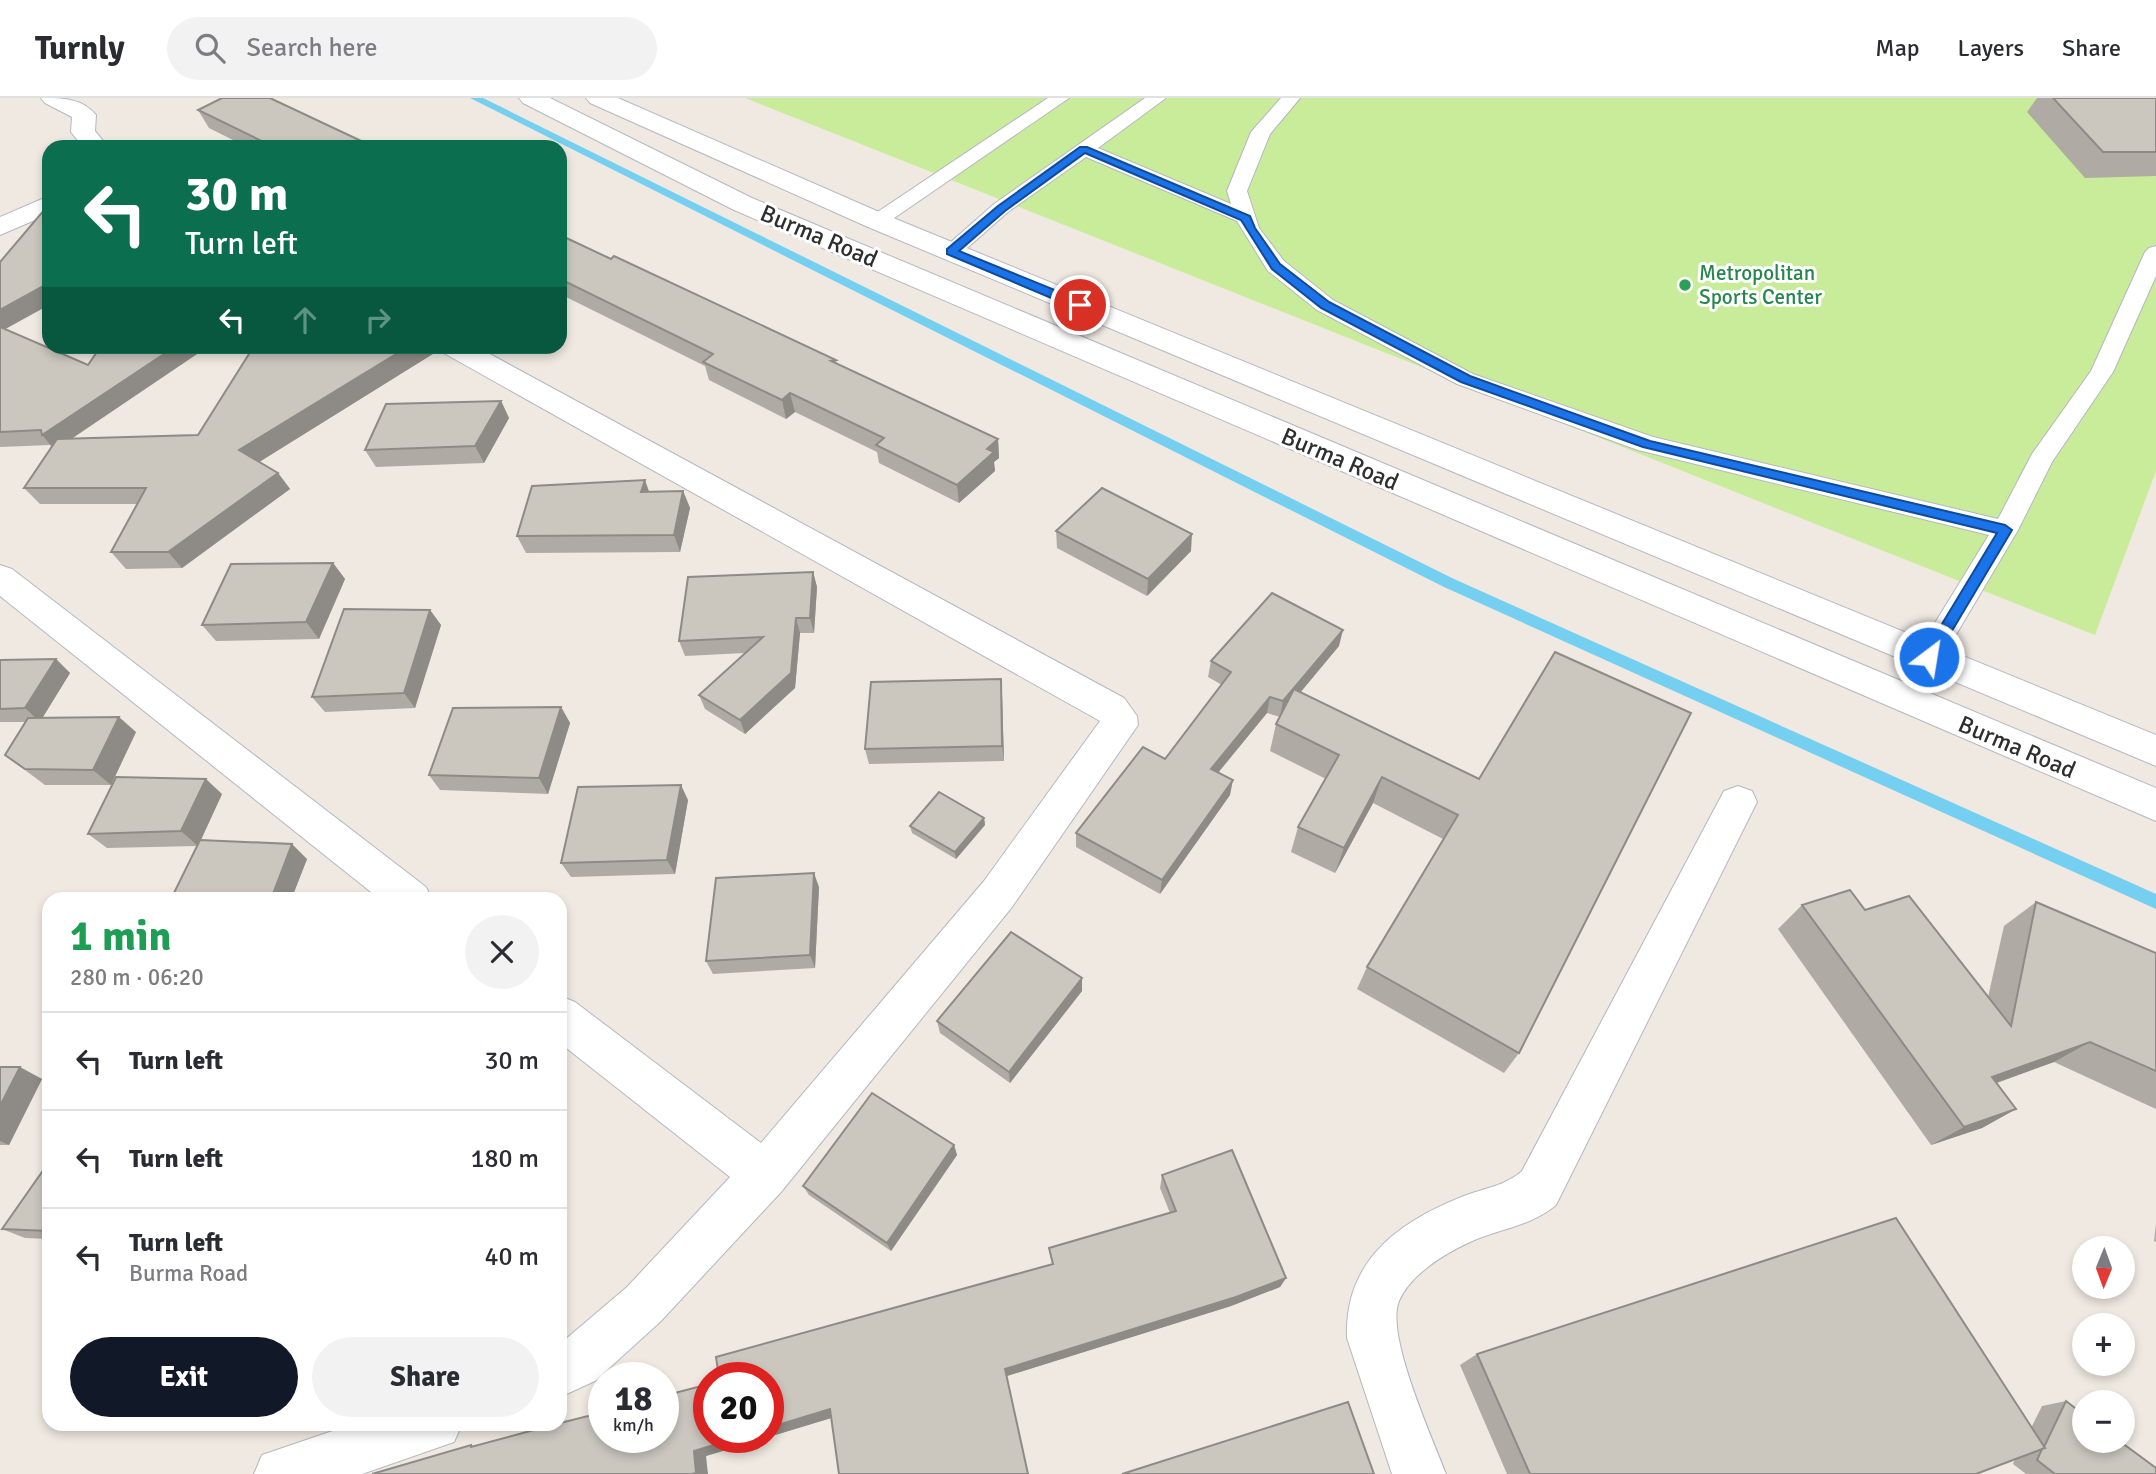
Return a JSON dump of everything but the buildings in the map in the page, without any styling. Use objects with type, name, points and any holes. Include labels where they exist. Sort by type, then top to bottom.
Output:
[{"type":"main road","points":[[53,98],[74,107],[84,115],[83,132],[90,140]]},
{"type":"main road","name":"Burma Road","points":[[531,98],[743,204],[1908,702],[2156,805]]},
{"type":"main road","name":"Burma Road","points":[[598,98],[877,221],[2156,751]]},
{"type":"main road","points":[[0,227],[42,207]]},
{"type":"main road","points":[[467,354],[1111,708],[1118,716],[1119,725],[998,894],[764,1175],[644,1304],[578,1363],[567,1368]]},
{"type":"main road","points":[[0,578],[402,892]]},
{"type":"main road","points":[[1419,1474],[1372,1341],[1372,1307],[1378,1288],[1395,1264],[1424,1238],[1477,1214],[1517,1202],[1539,1188],[1738,802]]},
{"type":"main road","points":[[567,1021],[764,1175]]},
{"type":"main road","points":[[281,1474],[414,1431]]},
{"type":"lane","points":[[877,221],[1060,98]]},
{"type":"lane","points":[[951,252],[1002,208],[1157,98]]},
{"type":"lane","points":[[1292,98],[1261,132],[1237,191],[1249,228],[1276,266],[1325,305],[1465,379],[1647,444],[2005,530]]},
{"type":"lane","points":[[1084,149],[1246,218]]},
{"type":"lane","points":[[1908,702],[1929,657],[2005,530],[2041,460],[2102,372],[2156,253]]},
{"type":"green space","name":"Metropolitan Sports Center","points":[[745,98],[2156,98],[2156,471],[2095,635]]},
{"type":"waterway","points":[[475,98],[559,140]]},
{"type":"waterway","points":[[567,144],[1449,583],[2156,902]]},
{"type":"place","name":"Metropolitan Sports Center","points":[[1685,285]]},
{"type":"route","points":[[1080,305],[951,252],[1002,208],[1084,149],[1246,218],[1249,228],[1276,266],[1325,305],[1465,379],[1647,444],[2005,530],[1929,657]]}]
